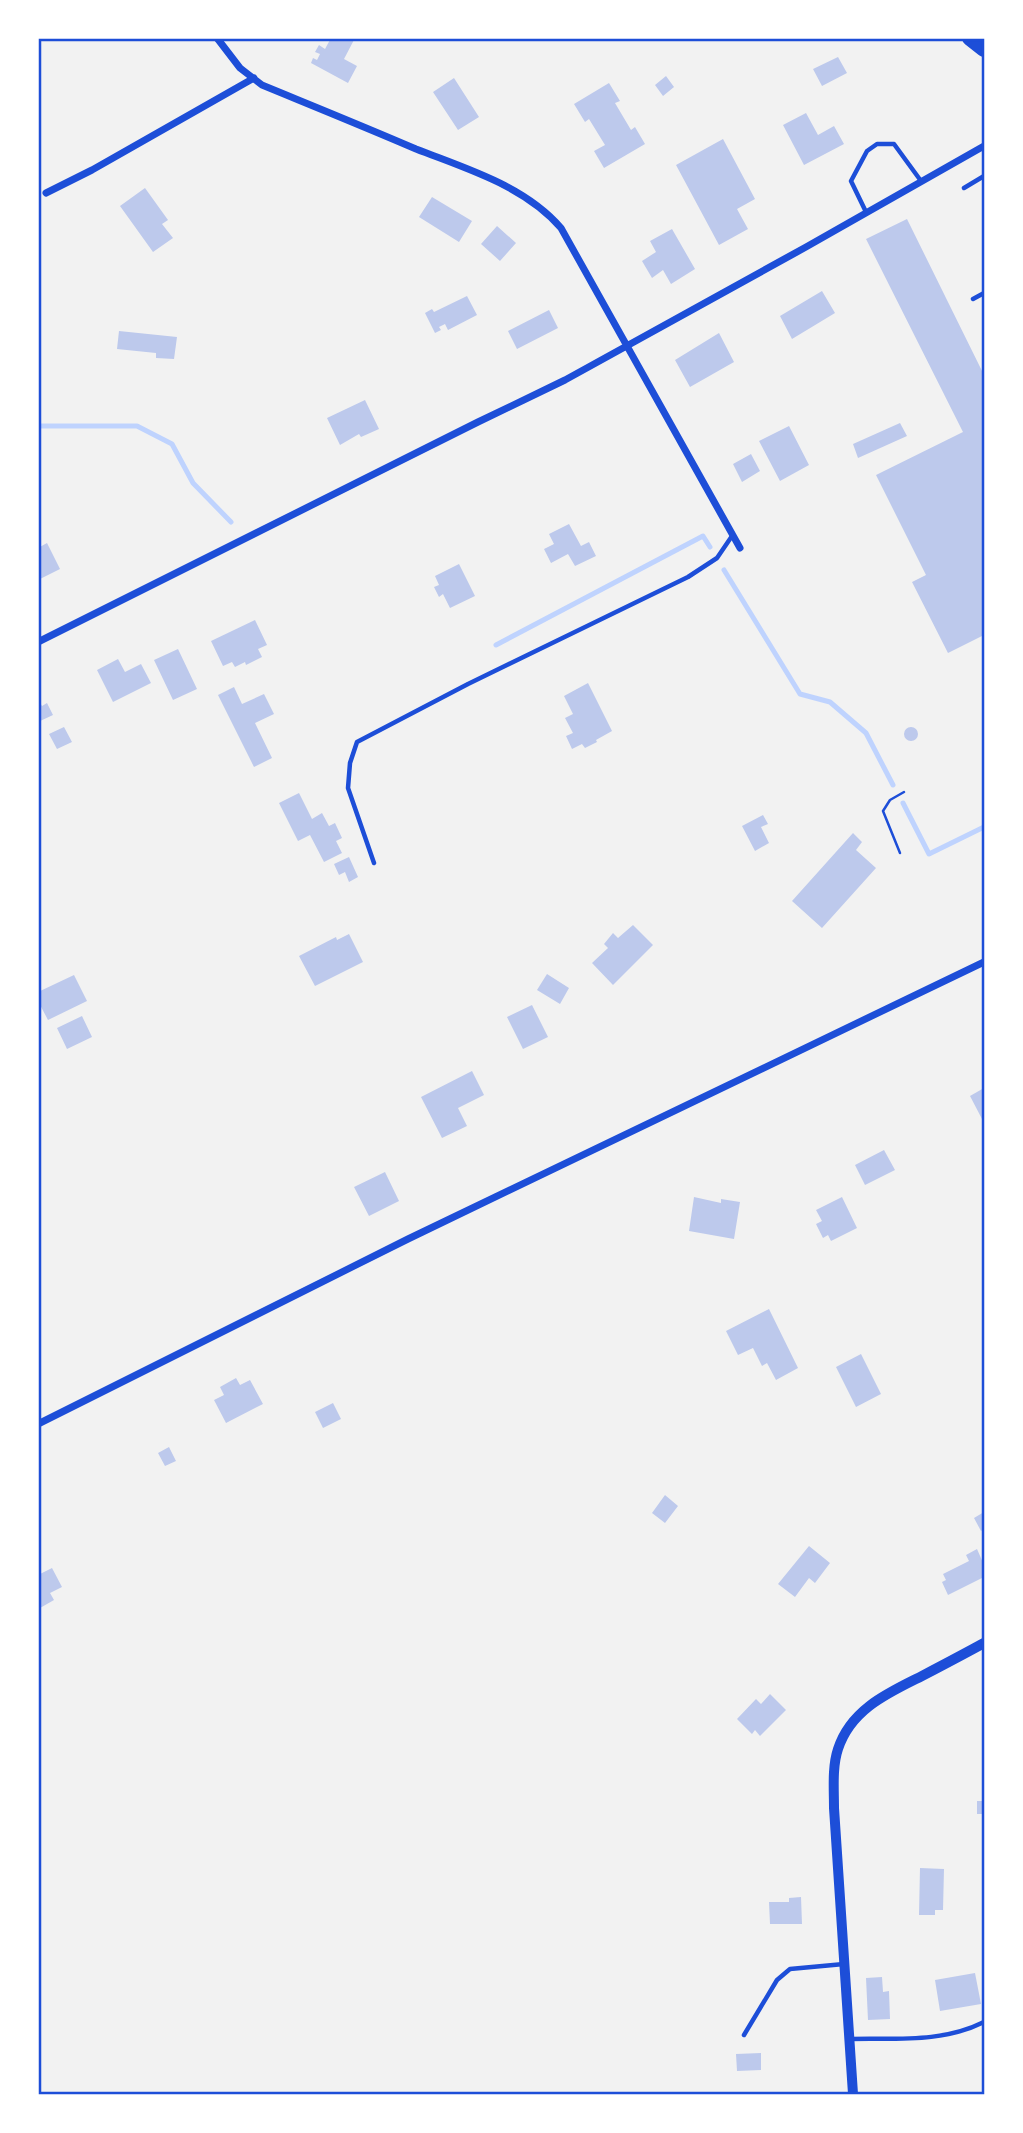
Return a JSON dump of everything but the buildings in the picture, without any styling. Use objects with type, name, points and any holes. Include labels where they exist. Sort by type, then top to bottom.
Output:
[{"type":"highway","points":[[970,38],[985,49]]},
{"type":"street","points":[[217,38],[240,68],[262,85],[490,179],[536,203],[561,228],[740,548]]},
{"type":"street","points":[[46,193],[92,170],[254,78]]},
{"type":"street","points":[[38,642],[565,380],[985,146]]},
{"type":"street","points":[[38,1424],[408,1239],[985,962]]},
{"type":"street","points":[[853,2095],[834,1808],[837,1751],[852,1722],[879,1698],[985,1643]]},
{"type":"lane","points":[[866,212],[851,181],[867,151],[877,144],[894,144],[921,181]]},
{"type":"lane","points":[[964,188],[985,176]]},
{"type":"lane","points":[[973,299],[985,293]]},
{"type":"lane","points":[[374,863],[348,788],[350,763],[357,743],[373,732],[468,684],[688,576],[717,558],[733,536]]},
{"type":"lane","points":[[744,2035],[777,1980],[790,1969],[845,1964]]},
{"type":"lane","points":[[850,2039],[937,2037],[985,2022]]},
{"type":"path","points":[[900,853],[883,811],[890,800],[904,792]]},
{"type":"waterway","points":[[38,426],[137,426],[172,444],[193,483],[231,522]]},
{"type":"waterway","points":[[496,645],[703,536],[710,547]]},
{"type":"waterway","points":[[724,570],[800,694],[830,702],[866,733],[893,785]]},
{"type":"waterway","points":[[903,803],[929,854],[984,827]]}]
